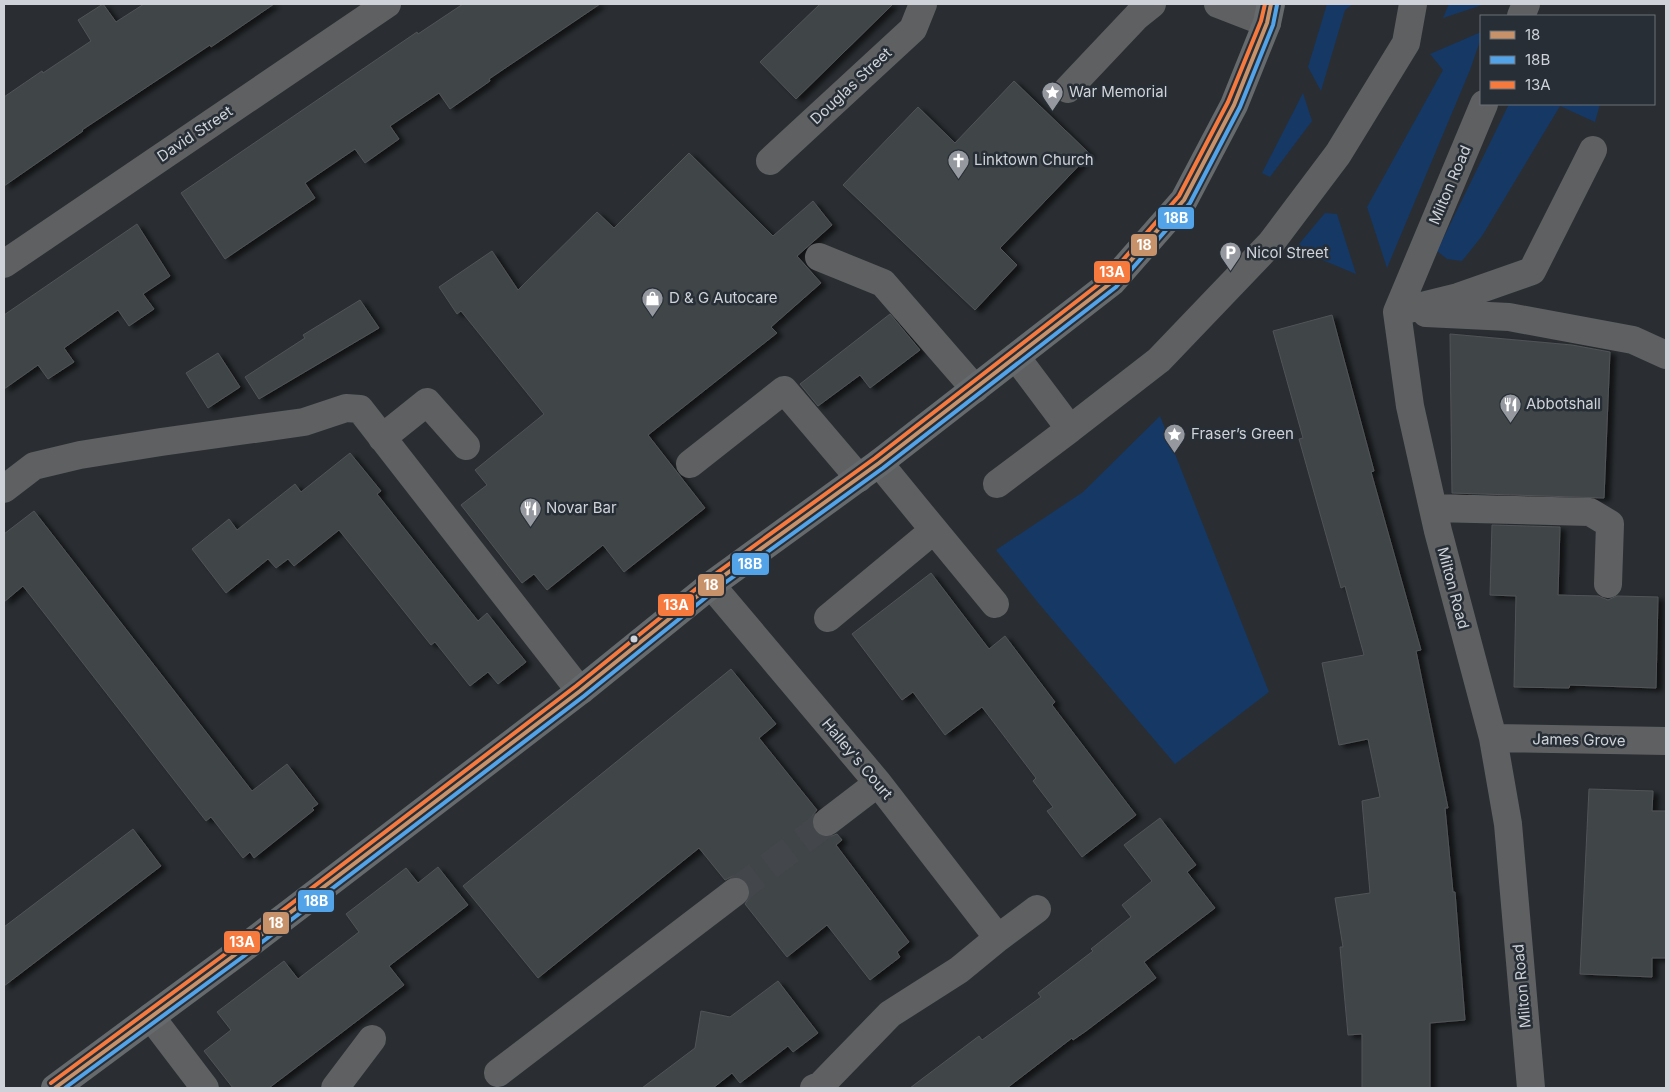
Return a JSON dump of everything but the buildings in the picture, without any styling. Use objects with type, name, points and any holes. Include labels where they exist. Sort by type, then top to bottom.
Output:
[{"type":"main road","points":[[54,1088],[240,951],[580,691],[711,585],[869,470],[1112,282],[1184,200],[1234,105],[1269,13]]},
{"type":"street","name":"David Street","points":[[4,264],[387,4]]},
{"type":"street","name":"Douglas Street","points":[[770,161],[913,29],[923,4]]},
{"type":"street","points":[[1068,88],[1137,16],[1152,4]]},
{"type":"street","points":[[1218,4],[1269,13]]},
{"type":"street","points":[[997,484],[1159,360],[1271,243],[1338,154],[1406,43],[1413,4]]},
{"type":"street","name":"Milton Road","points":[[1484,105],[1397,312],[1410,406],[1433,508],[1493,738],[1508,824],[1531,1088]]},
{"type":"street","points":[[1397,312],[1458,296],[1532,271],[1593,150]]},
{"type":"street","points":[[818,257],[883,283],[975,389]]},
{"type":"street","points":[[1397,312],[1509,317],[1633,340],[1666,355]]},
{"type":"street","points":[[1016,357],[1070,429]]},
{"type":"street","points":[[690,464],[784,390],[934,530],[995,604]]},
{"type":"street","points":[[382,438],[427,402],[466,446]]},
{"type":"street","points":[[4,489],[34,466],[80,455],[304,422],[346,408],[360,410],[580,691]]},
{"type":"street","points":[[1433,508],[1590,512],[1610,524],[1608,584]]},
{"type":"street","points":[[828,618],[934,530]]},
{"type":"street","name":"Halley's Court","points":[[711,585],[878,783],[998,938]]},
{"type":"street","name":"James Grove","points":[[1493,738],[1666,741]]},
{"type":"street","points":[[827,822],[878,783]]},
{"type":"street","points":[[498,1073],[735,892]]},
{"type":"street","points":[[814,1088],[821,1085],[890,1014],[958,970],[1037,909]]},
{"type":"street","points":[[151,1017],[205,1088]]},
{"type":"street","points":[[335,1088],[372,1039]]},
{"type":"shaded area","points":[[1327,4],[1353,4],[1345,10],[1321,91],[1308,67]]},
{"type":"shaded area","points":[[1449,4],[1485,4],[1443,18]]},
{"type":"shaded area","points":[[1480,32],[1480,41],[1470,70],[1387,268],[1367,207],[1443,70],[1430,54]]},
{"type":"shaded area","points":[[1303,93],[1312,121],[1270,177],[1262,173]]},
{"type":"shaded area","points":[[1509,105],[1600,105],[1595,122],[1560,106],[1482,236],[1462,261],[1447,259],[1437,251]]},
{"type":"shaded area","points":[[1325,213],[1337,214],[1356,274],[1308,254],[1299,244]]},
{"type":"shaded area","name":"Fraser’s Green","points":[[1160,416],[1269,692],[1175,764],[1040,605],[996,550],[1083,492]]},
{"type":"tunnel","points":[[735,892],[827,822]]},
{"type":"transit line","name":"13A","points":[[51,1083],[236,946],[576,686],[707,580],[875,458],[1108,277],[1179,196],[1228,102],[1261,21],[1265,4]]},
{"type":"transit line","name":"18","points":[[55,1088],[240,951],[580,691],[711,585],[879,463],[1112,282],[1184,200],[1234,105],[1267,23],[1271,4]]},
{"type":"transit line","name":"18B","points":[[65,1088],[244,956],[584,696],[715,590],[883,468],[1116,287],[1190,203],[1240,107],[1273,25],[1277,5]]},
{"type":"place","name":"War Memorial","points":[[1053,111]]},
{"type":"place","name":"Linktown Church","points":[[958,179]]},
{"type":"place","name":"Nicol Street","points":[[1230,272]]},
{"type":"place","name":"D & G Autocare","points":[[653,317]]},
{"type":"place","name":"Abbotshall","points":[[1510,423]]},
{"type":"place","name":"Fraser’s Green","points":[[1175,453]]},
{"type":"place","name":"Novar Bar","points":[[530,527]]}]
